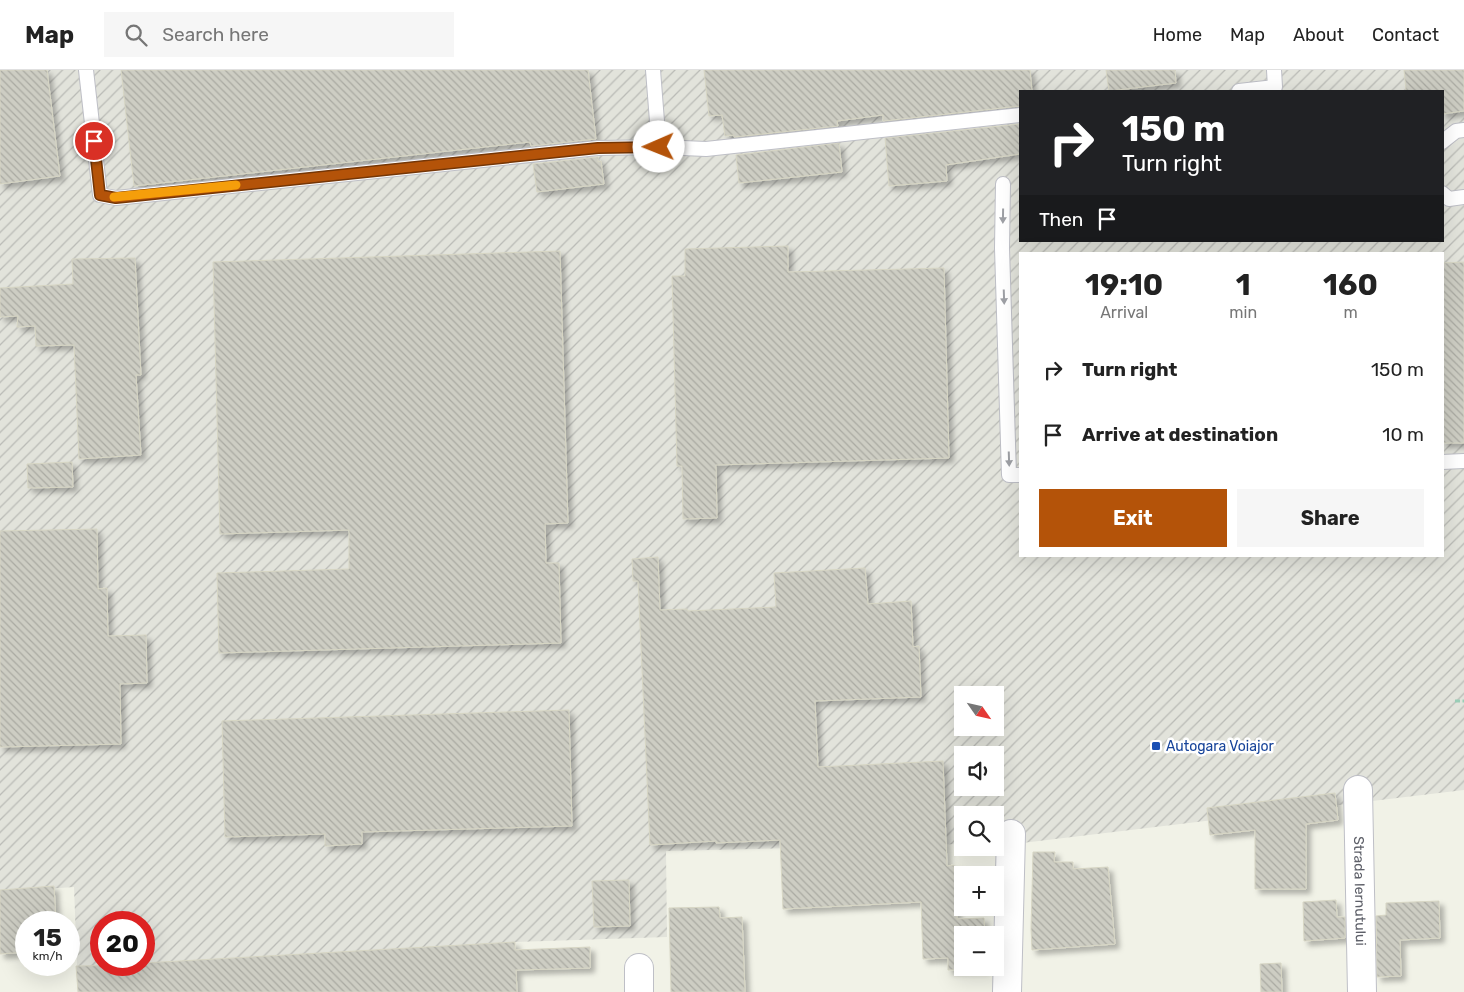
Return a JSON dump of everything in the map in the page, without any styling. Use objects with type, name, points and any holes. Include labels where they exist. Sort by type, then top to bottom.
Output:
[{"type":"street","name":"Strada Iernutului","points":[[1358,790],[1362,992]]},
{"type":"street","points":[[1006,992],[1011,834]]},
{"type":"lane","points":[[86,70],[100,195],[116,198],[598,148],[659,147],[706,149],[1019,115]]},
{"type":"lane","points":[[652,70],[659,147]]},
{"type":"lane","points":[[1249,90],[1275,87],[1274,70]]},
{"type":"lane","points":[[1444,140],[1456,131],[1464,130]]},
{"type":"lane","points":[[1003,184],[1002,248],[1009,475],[1019,475]]},
{"type":"lane","points":[[1444,195],[1449,199],[1464,197]]},
{"type":"lane","points":[[1444,462],[1464,461]]},
{"type":"path","points":[[1455,701],[1464,700]]},
{"type":"shaded area","points":[[0,70],[1464,70],[1464,790],[1022,843],[1004,843],[1004,806],[954,806],[954,844],[666,851],[667,937],[515,942],[517,992],[78,992],[77,976],[80,976],[80,911],[75,911],[74,887],[0,892]]},
{"type":"building","points":[[0,70],[47,70],[60,176],[0,184]]},
{"type":"building","points":[[121,70],[588,70],[596,139],[531,146],[530,142],[134,186]]},
{"type":"building","points":[[704,70],[1030,70],[1032,90],[1019,90],[1019,106],[883,121],[883,115],[837,121],[838,126],[734,137],[734,135],[725,136],[722,115],[709,116]]},
{"type":"building","points":[[1106,70],[1175,70],[1176,83],[1109,90]]},
{"type":"building","points":[[1404,70],[1464,70],[1464,111],[1444,114],[1444,90],[1406,90]]},
{"type":"building","points":[[1019,124],[1019,154],[946,165],[947,181],[889,186],[885,138]]},
{"type":"building","points":[[839,143],[842,172],[739,183],[736,155]]},
{"type":"building","points":[[598,157],[598,162],[601,161],[604,184],[537,192],[533,164]]},
{"type":"building","points":[[788,246],[788,272],[944,268],[949,458],[716,465],[717,518],[683,519],[682,466],[677,466],[672,276],[685,276],[685,249]]},
{"type":"building","points":[[560,251],[568,523],[545,524],[546,563],[559,563],[561,643],[219,653],[217,573],[349,569],[349,530],[220,534],[213,262]]},
{"type":"building","points":[[135,258],[141,375],[136,375],[141,455],[79,459],[74,345],[36,346],[35,326],[17,327],[18,316],[0,317],[0,288],[73,284],[72,259]]},
{"type":"building","points":[[1464,262],[1464,443],[1444,443],[1444,263]]},
{"type":"building","points":[[72,462],[73,487],[28,488],[27,464]]},
{"type":"building","points":[[97,529],[98,589],[107,588],[108,636],[146,635],[147,683],[120,684],[121,744],[0,747],[0,531]]},
{"type":"building","points":[[658,557],[660,610],[687,609],[688,611],[776,607],[774,573],[865,568],[868,604],[911,601],[913,647],[919,646],[921,697],[815,701],[818,767],[943,761],[947,866],[954,865],[954,916],[957,916],[957,919],[984,918],[984,926],[954,926],[954,970],[948,970],[948,958],[923,959],[921,902],[783,909],[780,840],[650,845],[638,581],[633,581],[632,559]]},
{"type":"building","points":[[569,710],[572,826],[362,832],[362,844],[325,846],[325,834],[225,837],[222,721]]},
{"type":"building","points":[[1335,793],[1338,820],[1306,824],[1306,889],[1255,889],[1255,830],[1210,835],[1207,808]]},
{"type":"building","points":[[1033,852],[1055,852],[1054,862],[1073,862],[1073,869],[1108,867],[1115,944],[1032,950]]},
{"type":"building","points":[[629,880],[630,926],[594,927],[592,881]]},
{"type":"building","points":[[54,886],[55,911],[15,911],[15,953],[0,954],[0,890]]},
{"type":"building","points":[[1336,900],[1337,917],[1345,917],[1345,938],[1304,941],[1303,902]]},
{"type":"building","points":[[1439,901],[1440,938],[1400,940],[1401,976],[1377,977],[1376,916],[1386,915],[1386,903]]},
{"type":"building","points":[[719,907],[720,918],[742,917],[745,992],[671,992],[669,908]]},
{"type":"building","points":[[515,942],[515,950],[590,947],[590,968],[516,970],[517,992],[78,992],[77,976],[80,976],[80,966],[90,966],[90,976],[155,976],[155,962]]},
{"type":"building","points":[[1281,963],[1282,992],[1261,992],[1260,964]]},
{"type":"slow traffic","points":[[114,197],[236,185]]},
{"type":"place","name":"Autogara Voiajor","points":[[1156,746]]},
{"type":"route","points":[[94,141],[100,195],[116,198],[598,148],[659,147]]}]
